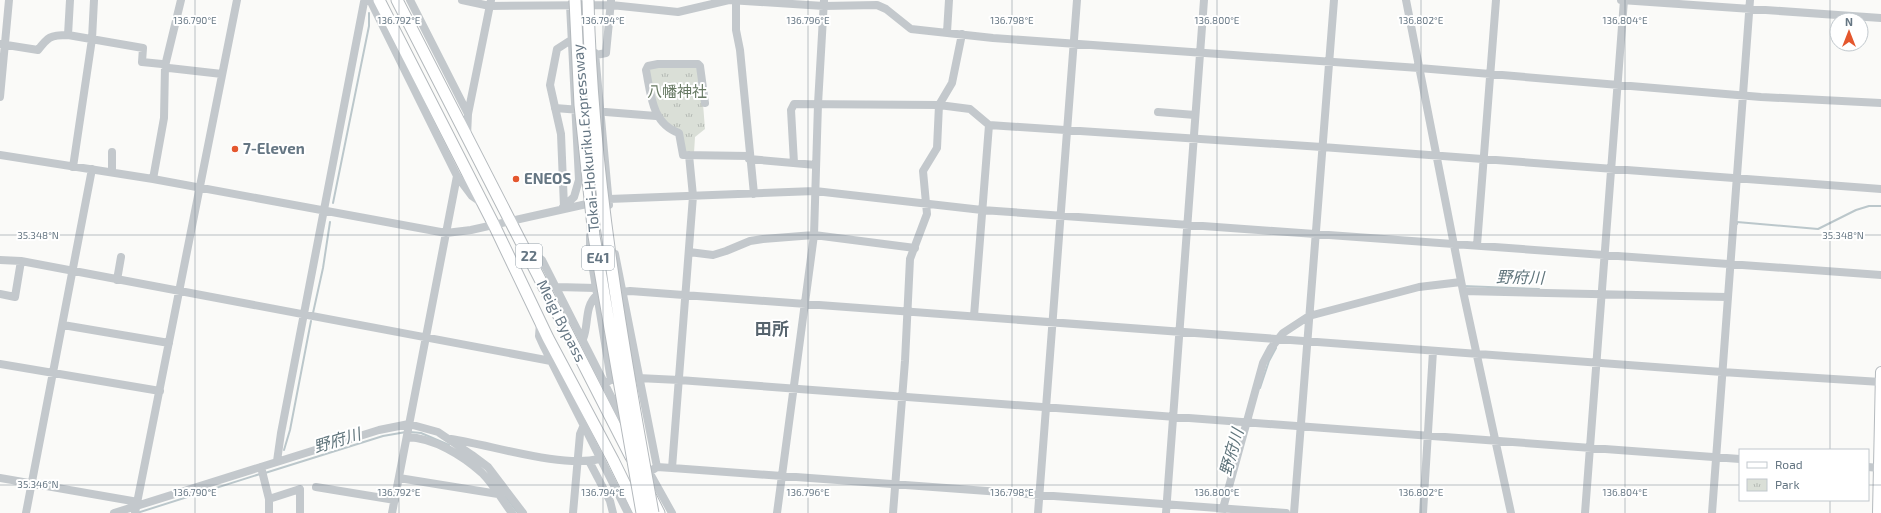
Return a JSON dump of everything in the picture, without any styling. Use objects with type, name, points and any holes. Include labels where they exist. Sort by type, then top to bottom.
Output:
[{"type":"highway","name":"Meigi Bypass","points":[[379,0],[494,225],[540,320],[640,513]]},
{"type":"highway","name":"Meigi Bypass","points":[[397,0],[526,249],[559,318],[658,513]]},
{"type":"highway","name":"Tokai-Hokuriku Expressway","points":[[572,2],[580,105],[594,236],[640,513]]},
{"type":"highway","name":"Tokai-Hokuriku Expressway","points":[[592,2],[589,53],[598,167],[617,302],[653,513]]},
{"type":"highway","points":[[639,438],[658,513]]},
{"type":"main road","points":[[1878,513],[1881,372]]},
{"type":"street","points":[[0,97],[2,45],[9,0]]},
{"type":"street","points":[[68,35],[70,0]]},
{"type":"street","points":[[73,167],[92,39],[94,0]]},
{"type":"street","points":[[153,179],[164,118],[165,66],[181,0]]},
{"type":"street","points":[[137,507],[237,0]]},
{"type":"street","points":[[277,462],[281,433],[325,211],[364,2],[369,0],[457,176],[472,196],[483,204]]},
{"type":"street","points":[[410,0],[468,114]]},
{"type":"street","points":[[462,0],[491,3],[611,3],[678,12],[729,0],[878,6],[886,9],[912,29],[962,34],[1073,44],[1420,68],[1743,94],[1761,97],[1881,103]]},
{"type":"street","points":[[947,32],[949,0]]},
{"type":"street","points":[[1038,513],[1077,0]]},
{"type":"street","points":[[1166,513],[1204,0]]},
{"type":"street","points":[[1294,513],[1328,61],[1334,0]]},
{"type":"street","points":[[1406,0],[1462,287],[1511,513]]},
{"type":"street","points":[[1477,245],[1496,0]]},
{"type":"street","points":[[1585,513],[1623,0],[1749,10],[1881,18]]},
{"type":"street","points":[[1712,513],[1727,295],[1732,264],[1736,179],[1750,0]]},
{"type":"street","points":[[736,1],[736,30],[740,50],[749,158],[754,194]]},
{"type":"street","points":[[551,212],[564,206],[574,197],[579,180],[571,40],[572,2]]},
{"type":"street","points":[[592,2],[608,199],[622,292],[657,467]]},
{"type":"street","points":[[467,136],[468,114],[491,3]]},
{"type":"street","points":[[596,56],[606,53],[611,3]]},
{"type":"street","points":[[777,513],[806,305],[814,236],[818,104],[824,3]]},
{"type":"street","points":[[893,513],[902,397],[910,259],[927,214],[924,171],[938,148],[939,105],[952,83],[962,34]]},
{"type":"street","points":[[2,45],[38,50],[47,38],[56,35],[68,35],[143,48],[142,62],[162,64],[176,69],[222,74]]},
{"type":"street","points":[[564,206],[561,134],[550,84],[557,49],[571,40]]},
{"type":"street","points":[[705,103],[700,66],[698,64],[658,64],[648,66],[646,70],[656,116],[670,131],[679,133],[683,155],[749,158],[816,165]]},
{"type":"street","points":[[794,163],[791,110],[794,104],[939,105],[970,110],[989,125],[1322,147],[1881,189]]},
{"type":"street","points":[[555,108],[656,116]]},
{"type":"street","points":[[1158,112],[1195,115]]},
{"type":"street","points":[[974,316],[989,125]]},
{"type":"street","points":[[112,152],[112,172]]},
{"type":"street","points":[[0,155],[200,187],[446,233],[471,230],[608,199],[815,191],[927,205],[982,210],[1881,275]]},
{"type":"street","points":[[672,468],[693,196],[689,155]]},
{"type":"street","points":[[26,513],[92,169]]},
{"type":"street","points":[[392,513],[457,176]]},
{"type":"street","points":[[588,204],[590,251],[608,381]]},
{"type":"street","points":[[689,252],[712,254],[726,251],[750,241],[814,236],[915,248]]},
{"type":"street","points":[[526,249],[542,260],[557,287],[583,339],[608,381],[649,472],[672,513]]},
{"type":"street","points":[[117,280],[121,256]]},
{"type":"street","points":[[0,260],[21,261],[304,316],[551,361]]},
{"type":"street","points":[[0,294],[15,297],[21,261]]},
{"type":"street","points":[[557,287],[596,292],[685,294],[806,305],[907,311],[1307,342],[1881,382]]},
{"type":"street","points":[[1225,510],[1249,423],[1263,363],[1290,327],[1309,318],[1419,287],[1727,295]]},
{"type":"street","points":[[583,339],[586,332],[589,304],[596,292]]},
{"type":"street","points":[[540,320],[539,336],[599,459],[628,513]]},
{"type":"street","points":[[63,325],[169,343]]},
{"type":"street","points":[[1423,513],[1433,351]]},
{"type":"street","points":[[0,364],[160,391]]},
{"type":"street","points":[[608,381],[638,378],[679,380],[1427,437],[1739,459]]},
{"type":"street","points":[[573,513],[580,434],[583,426]]},
{"type":"street","points":[[114,513],[262,472],[277,462],[379,430],[438,432],[488,468],[523,513]]},
{"type":"street","points":[[408,431],[450,451],[482,474],[512,513]]},
{"type":"street","points":[[448,438],[545,457],[589,461],[599,459]]},
{"type":"street","points":[[589,461],[610,501],[613,513]]},
{"type":"street","points":[[649,472],[657,467],[783,475],[1167,504],[1225,510],[1286,513]]},
{"type":"street","points":[[1869,468],[1878,468]]},
{"type":"street","points":[[262,472],[269,499],[269,513]]},
{"type":"street","points":[[0,478],[32,483],[137,507]]},
{"type":"street","points":[[399,478],[498,494]]},
{"type":"street","points":[[316,487],[395,500]]},
{"type":"street","points":[[269,499],[300,489],[300,513]]},
{"type":"green space","name":"八幡神社","points":[[700,66],[705,129],[695,137],[694,153],[683,155],[679,133],[656,116],[646,70],[650,68]]},
{"type":"waterway","points":[[333,203],[369,26],[369,13]]},
{"type":"waterway","name":"野府川","points":[[1737,224],[1737,222],[1818,229],[1856,210],[1869,206],[1881,206]]},
{"type":"waterway","points":[[313,313],[323,268],[330,222]]},
{"type":"waterway","name":"野府川","points":[[1463,286],[1539,289]]},
{"type":"waterway","points":[[284,450],[290,430],[311,321]]},
{"type":"waterway","name":"野府川","points":[[1260,388],[1269,361],[1276,348]]},
{"type":"waterway","name":"野府川","points":[[265,473],[383,436],[406,432]]},
{"type":"waterway","name":"野府川","points":[[410,432],[421,433],[449,445]]},
{"type":"waterway","name":"野府川","points":[[137,513],[260,474]]},
{"type":"waterway","name":"野府川","points":[[505,496],[518,513]]},
{"type":"place","name":"7-Eleven","points":[[235,149]]},
{"type":"place","name":"ENEOS","points":[[516,179]]},
{"type":"district","name":"田所","points":[[772,329]]}]
